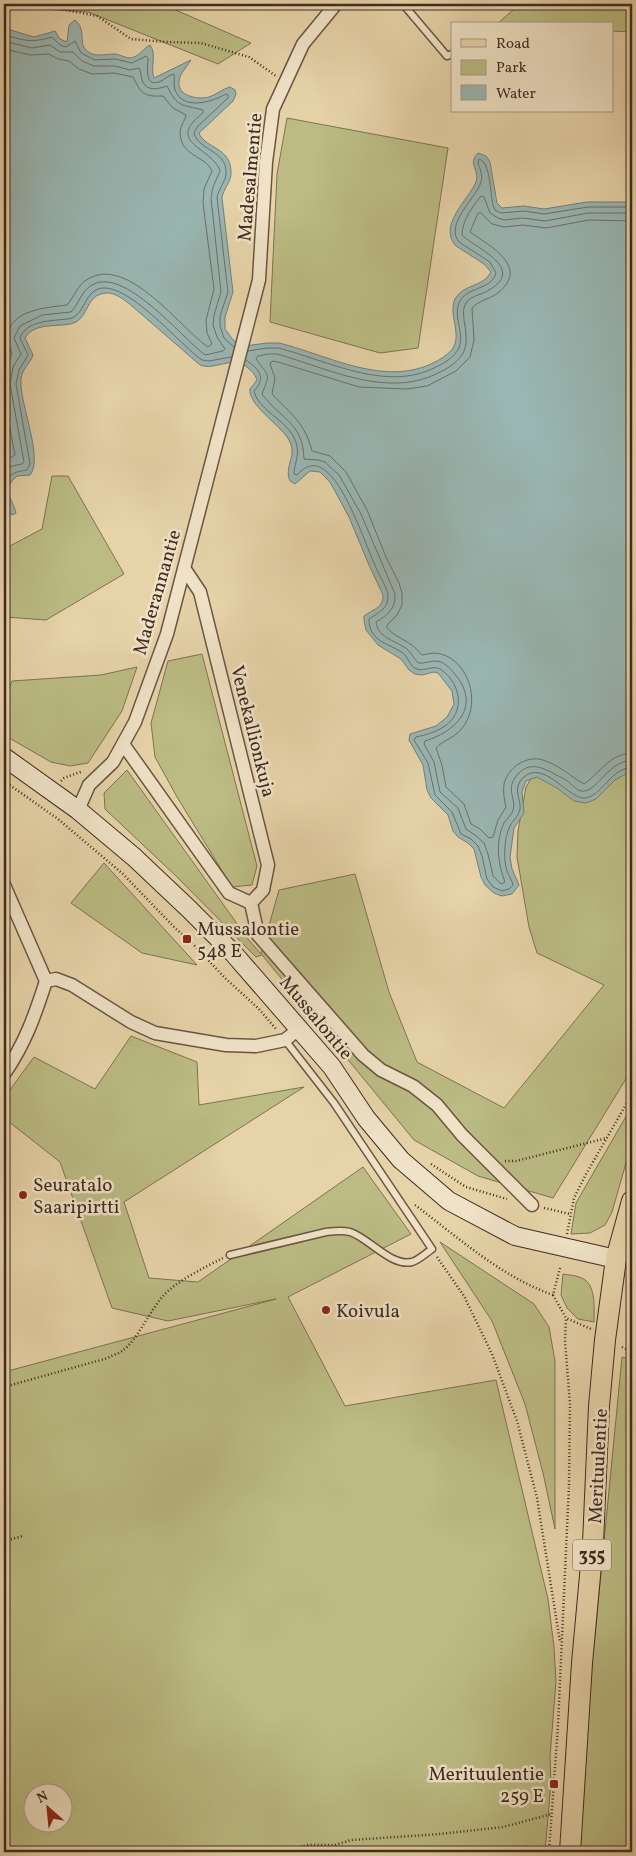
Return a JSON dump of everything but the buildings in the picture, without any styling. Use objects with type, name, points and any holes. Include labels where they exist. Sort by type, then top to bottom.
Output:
[{"type":"main road","name":"Mussalontie","points":[[4,757],[78,810],[134,857],[189,909],[234,954],[300,1028],[332,1067],[366,1118],[401,1160],[449,1201],[515,1236],[616,1259]]},
{"type":"main road","name":"Merituulentie","points":[[570,1852],[582,1663],[593,1543],[599,1406],[605,1340],[616,1259],[632,1201]]},
{"type":"street","name":"Madesalmentie","points":[[237,368],[259,280],[266,162],[273,109],[303,44],[336,4]]},
{"type":"street","name":"Maderannantie","points":[[78,810],[89,785],[113,762],[135,722],[167,634],[237,368]]},
{"type":"street","name":"Venekallionkuja","points":[[184,568],[200,592],[268,865],[263,890],[251,903]]},
{"type":"street","points":[[123,744],[228,893],[251,903],[258,935],[363,1055],[381,1070],[413,1086],[437,1106],[462,1135],[532,1206]]},
{"type":"street","points":[[4,885],[46,981],[31,1026],[18,1054],[4,1074]]},
{"type":"street","points":[[46,981],[56,979],[72,986],[131,1022],[155,1033],[226,1045],[256,1046],[285,1040],[300,1028]]},
{"type":"lane","points":[[404,4],[447,56],[451,54]]},
{"type":"lane","points":[[230,1255],[326,1232],[342,1230],[358,1236],[387,1256],[404,1262],[413,1262],[432,1249],[334,1103],[285,1040]]},
{"type":"path","points":[[35,4],[97,16],[131,39],[201,43],[248,57],[285,82]]},
{"type":"path","points":[[40,808],[64,778],[84,771],[104,771]]},
{"type":"path","points":[[4,781],[81,837],[123,874],[258,1010],[285,1040]]},
{"type":"path","points":[[567,1235],[574,1198],[632,1094]]},
{"type":"path","points":[[489,1162],[516,1160],[607,1138]]},
{"type":"path","points":[[428,1162],[466,1187],[532,1206],[570,1214]]},
{"type":"path","points":[[409,1200],[475,1252],[536,1289],[553,1295],[566,1318],[565,1340],[570,1404],[569,1476],[562,1648],[549,1852]]},
{"type":"path","points":[[432,1249],[464,1296],[492,1354],[517,1420],[537,1498],[562,1648]]},
{"type":"path","points":[[4,1387],[108,1358],[122,1351],[130,1343],[150,1312],[165,1294],[221,1259]]},
{"type":"path","points":[[553,1295],[560,1268]]},
{"type":"path","points":[[566,1318],[593,1330]]},
{"type":"path","points":[[622,1347],[632,1352]]},
{"type":"path","points":[[4,1541],[23,1536]]},
{"type":"path","points":[[280,1852],[307,1845],[335,1845],[351,1840],[430,1835],[503,1827],[552,1814]]},
{"type":"green space","points":[[7,4],[162,4],[251,43],[218,64],[88,12],[11,7]]},
{"type":"green space","points":[[520,4],[632,4],[632,32],[614,31],[614,22],[499,22]]},
{"type":"green space","points":[[287,118],[448,148],[418,348],[380,353],[270,322],[277,174]]},
{"type":"green space","points":[[52,476],[68,476],[124,574],[46,620],[5,617],[6,548],[42,529]]},
{"type":"green space","points":[[202,654],[257,866],[252,885],[232,887],[155,757],[151,723],[168,661]]},
{"type":"green space","points":[[137,667],[122,711],[88,763],[70,766],[51,762],[4,735],[4,699],[12,681],[101,675]]},
{"type":"green space","points":[[544,756],[632,757],[632,1069],[553,1198],[478,1176],[414,1140],[262,955],[256,957],[178,878],[105,809],[104,793],[127,770],[248,939],[261,954],[279,890],[355,874],[389,992],[417,1062],[504,1108],[604,985],[537,953],[529,927],[517,857],[518,831],[526,787]]},
{"type":"green space","points":[[104,863],[197,965],[142,953],[71,903]]},
{"type":"green space","points":[[131,1036],[197,1062],[199,1105],[304,1087],[124,1202],[149,1278],[198,1282],[363,1167],[411,1234],[288,1297],[345,1406],[496,1380],[548,1599],[554,1647],[556,1681],[550,1757],[551,1783],[545,1852],[4,1852],[4,1372],[276,1299],[168,1321],[112,1308],[60,1162],[4,1118],[4,1098],[34,1057],[95,1089]]},
{"type":"green space","points":[[632,1106],[632,1142],[612,1212],[605,1225],[590,1233],[571,1234],[576,1203]]},
{"type":"green space","points":[[440,1242],[534,1304],[549,1327],[555,1361],[555,1529],[525,1404],[492,1321]]},
{"type":"green space","points":[[563,1274],[579,1277],[589,1284],[594,1303],[594,1322],[578,1319],[567,1308],[561,1295]]},
{"type":"green space","points":[[622,1357],[632,1360],[632,1852],[579,1852],[592,1665]]},
{"type":"water","points":[[75,20],[81,29],[83,46],[90,53],[98,55],[115,54],[132,58],[150,45],[153,53],[154,78],[191,60],[179,81],[179,86],[184,93],[189,96],[204,98],[230,87],[235,90],[236,94],[233,101],[199,133],[206,142],[227,157],[230,164],[231,175],[222,198],[233,292],[225,317],[225,329],[234,341],[245,346],[279,343],[357,367],[396,372],[416,369],[435,362],[447,354],[453,348],[456,336],[453,311],[455,299],[463,291],[488,277],[491,272],[484,264],[456,246],[451,238],[450,230],[456,213],[476,182],[474,160],[478,153],[486,156],[490,162],[497,203],[502,208],[524,206],[544,209],[587,202],[632,202],[632,771],[615,780],[596,799],[586,803],[574,801],[557,788],[537,777],[526,781],[522,792],[524,813],[514,828],[510,857],[512,869],[519,885],[512,894],[502,896],[494,893],[485,885],[474,849],[458,837],[453,831],[448,815],[431,798],[427,790],[423,765],[409,740],[410,734],[436,726],[447,717],[454,704],[452,691],[438,673],[422,675],[415,674],[409,670],[401,659],[378,645],[366,630],[364,616],[380,606],[383,595],[349,517],[330,482],[320,472],[310,471],[295,484],[290,481],[288,470],[292,454],[291,443],[254,401],[250,389],[257,380],[247,367],[235,362],[212,366],[200,365],[132,306],[110,293],[101,294],[93,299],[83,316],[76,322],[42,327],[30,332],[25,338],[33,355],[23,372],[21,389],[33,443],[34,467],[30,475],[17,476],[9,486],[9,494],[16,513],[12,515],[4,509],[4,28],[34,37],[55,31],[60,39],[67,42],[69,25]]},
{"type":"place","name":"Mussalontie 548 E","points":[[187,939]]},
{"type":"place","name":"Seuratalo Saaripirtti","points":[[23,1195]]},
{"type":"place","name":"Koivula","points":[[326,1310]]},
{"type":"place","name":"Merituulentie 259 E","points":[[554,1784]]}]
